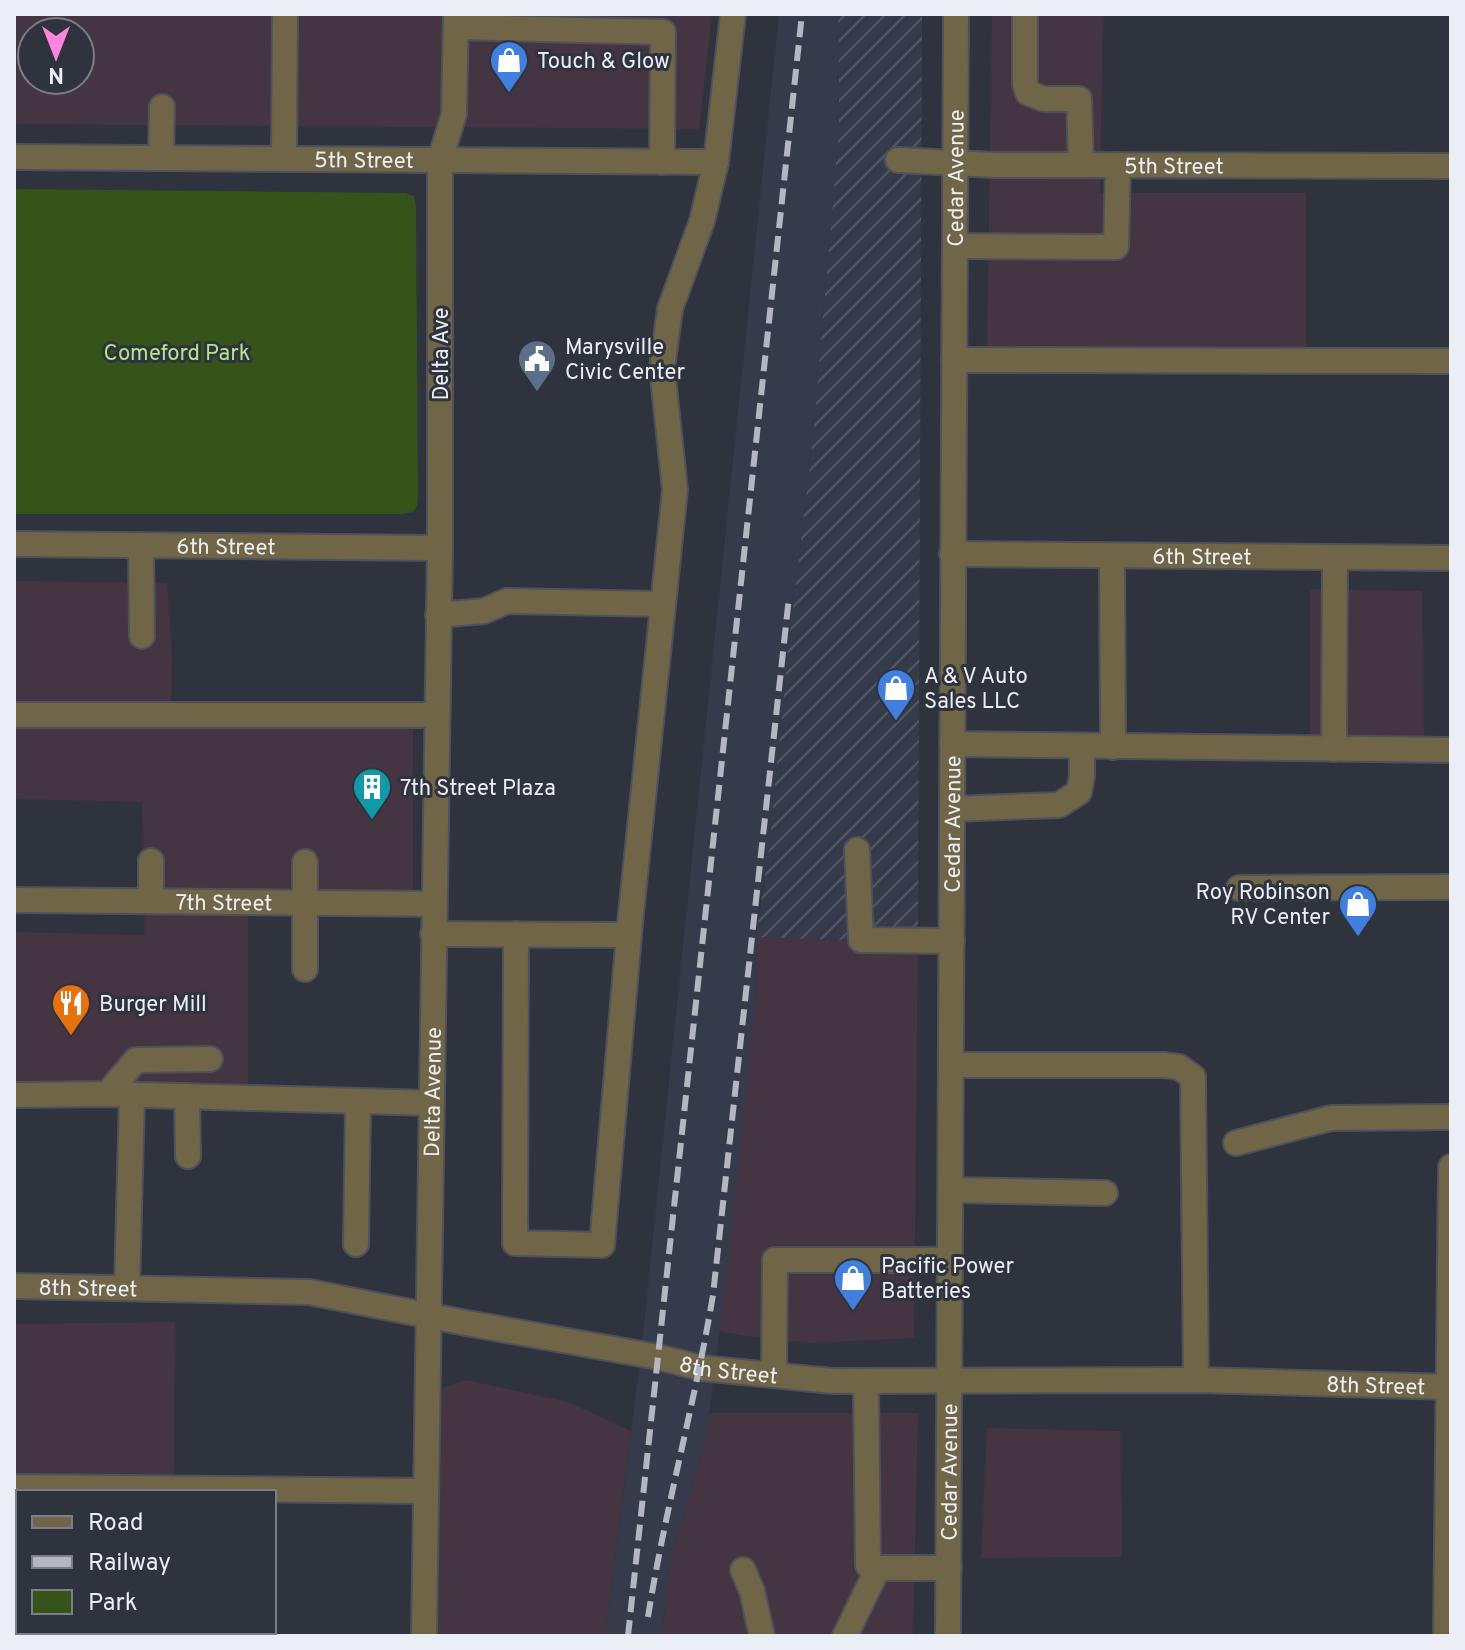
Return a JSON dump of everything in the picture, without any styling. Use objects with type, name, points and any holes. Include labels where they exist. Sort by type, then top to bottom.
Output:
[{"type":"street","points":[[284,159],[285,14]]},
{"type":"street","points":[[516,934],[515,1243],[602,1245],[629,935],[675,490],[662,368],[670,309],[702,221],[716,162],[733,14]]},
{"type":"street","name":"Cedar Avenue","points":[[948,1636],[956,14]]},
{"type":"street","points":[[1025,14],[1025,84],[1028,93],[1036,97],[1079,99],[1081,165]]},
{"type":"street","points":[[440,160],[454,114],[456,21],[663,32],[662,162]]},
{"type":"street","points":[[161,158],[162,107]]},
{"type":"street","name":"5th Street","points":[[14,157],[716,162]]},
{"type":"street","name":"Delta Ave","points":[[440,160],[440,548]]},
{"type":"street","name":"5th Street","points":[[898,160],[956,164],[1451,166]]},
{"type":"street","points":[[955,246],[1116,247],[1118,165]]},
{"type":"street","points":[[954,360],[1451,361]]},
{"type":"street","name":"6th Street","points":[[14,544],[440,548]]},
{"type":"street","points":[[141,545],[142,636]]},
{"type":"street","name":"Delta Avenue","points":[[424,1636],[440,548]]},
{"type":"street","name":"6th Street","points":[[952,554],[1451,558]]},
{"type":"street","points":[[1112,556],[1113,747]]},
{"type":"street","points":[[1334,749],[1335,557]]},
{"type":"street","points":[[438,615],[484,611],[507,601],[663,604]]},
{"type":"street","points":[[14,715],[437,715]]},
{"type":"street","points":[[952,744],[1451,750]]},
{"type":"street","points":[[952,809],[1059,805],[1079,792],[1082,746]]},
{"type":"street","points":[[857,850],[861,940],[952,941]]},
{"type":"street","points":[[151,861],[151,901]]},
{"type":"street","points":[[305,862],[305,969]]},
{"type":"street","points":[[1239,888],[1451,887]]},
{"type":"street","name":"7th Street","points":[[14,900],[434,904]]},
{"type":"street","points":[[433,934],[629,935]]},
{"type":"street","points":[[107,1094],[136,1060],[210,1059]]},
{"type":"street","points":[[951,1065],[1163,1065],[1179,1067],[1193,1077],[1196,1380]]},
{"type":"street","points":[[14,1095],[107,1094],[431,1103]]},
{"type":"street","points":[[127,1288],[132,1095]]},
{"type":"street","points":[[187,1096],[188,1156]]},
{"type":"street","points":[[356,1244],[358,1102]]},
{"type":"street","points":[[1236,1143],[1331,1118],[1451,1117]]},
{"type":"street","points":[[1446,1636],[1451,1167]]},
{"type":"street","points":[[951,1190],[1105,1193]]},
{"type":"street","points":[[774,1375],[775,1260],[950,1260]]},
{"type":"street","name":"8th Street","points":[[14,1286],[309,1292],[658,1357],[701,1368],[832,1381],[1196,1380],[1450,1387]]},
{"type":"street","points":[[866,1381],[868,1565],[878,1568],[949,1568]]},
{"type":"street","points":[[14,1487],[235,1490]]},
{"type":"street","points":[[276,1490],[425,1491]]},
{"type":"street","points":[[845,1636],[878,1568]]},
{"type":"street","points":[[743,1570],[752,1591],[762,1636]]},
{"type":"shaded area","points":[[14,14],[712,14],[699,129],[14,124]]},
{"type":"shaded area","points":[[779,14],[838,14],[839,127],[812,446],[769,848],[756,924],[755,1006],[730,1246],[706,1439],[670,1561],[662,1636],[605,1636],[641,1354]]},
{"type":"shaded area","points":[[838,14],[922,14],[918,937],[834,940],[756,937],[769,848],[812,446],[839,127]]},
{"type":"shaded area","points":[[992,14],[1103,14],[1100,193],[1306,193],[1306,353],[987,351]]},
{"type":"shaded area","points":[[14,581],[167,583],[172,654],[171,711],[14,710]]},
{"type":"shaded area","points":[[1310,589],[1422,591],[1424,738],[1310,738]]},
{"type":"shaded area","points":[[14,719],[413,721],[413,895],[248,893],[248,1091],[14,1087],[14,932],[145,935],[142,802],[14,799]]},
{"type":"shaded area","points":[[756,937],[834,940],[918,937],[914,1338],[811,1343],[719,1331],[755,1006]]},
{"type":"shaded area","points":[[175,1322],[174,1477],[16,1490],[16,1634],[269,1636],[14,1636],[14,1324]]},
{"type":"shaded area","points":[[466,1380],[568,1402],[631,1431],[605,1636],[438,1636],[441,1388]]},
{"type":"shaded area","points":[[709,1413],[918,1413],[913,1636],[662,1636],[670,1561],[706,1439]]},
{"type":"shaded area","points":[[987,1428],[1121,1431],[1122,1557],[981,1558]]},
{"type":"green space","name":"Comeford Park","points":[[14,189],[404,193],[414,196],[418,497],[413,512],[14,514]]},
{"type":"railway","points":[[628,1636],[802,14]]},
{"type":"railway","points":[[648,1617],[713,1295],[789,597]]},
{"type":"place","name":"Touch & Glow","points":[[509,94]]},
{"type":"place","name":"Marysville Civic Center","points":[[537,393]]},
{"type":"place","name":"A & V Auto Sales LLC","points":[[896,722]]},
{"type":"place","name":"7th Street Plaza","points":[[372,821]]},
{"type":"place","name":"Roy Robinson RV Center","points":[[1358,938]]},
{"type":"place","name":"Burger Mill","points":[[71,1037]]},
{"type":"place","name":"Pacific Power Batteries","points":[[853,1312]]}]
